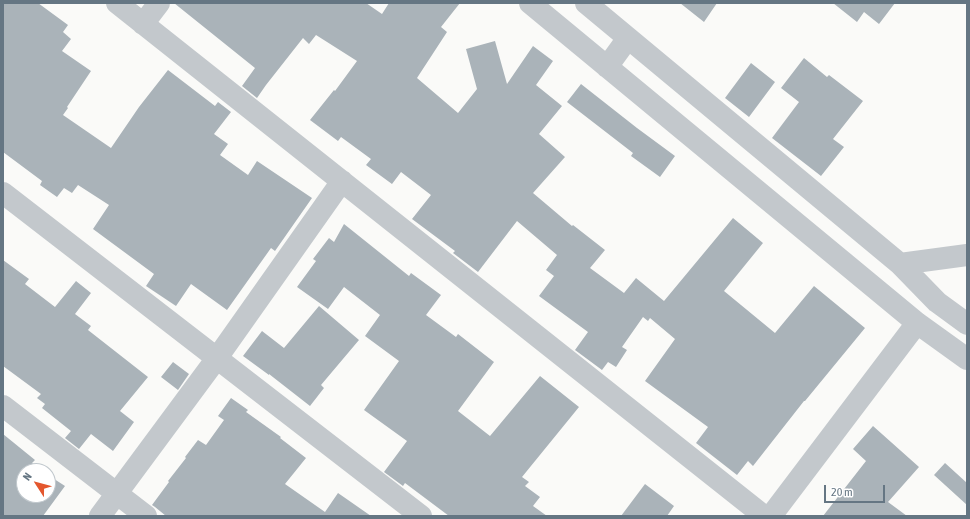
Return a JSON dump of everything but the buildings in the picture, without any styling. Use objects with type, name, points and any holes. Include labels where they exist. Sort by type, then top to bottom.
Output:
[{"type":"street","points":[[117,3],[764,516]]},
{"type":"street","points":[[143,24],[159,3]]},
{"type":"street","points":[[530,3],[917,323],[967,359]]},
{"type":"street","points":[[586,3],[900,264],[937,302],[967,324]]},
{"type":"street","points":[[607,67],[628,38]]},
{"type":"street","points":[[100,516],[217,358],[342,181]]},
{"type":"street","points":[[3,194],[421,516]]},
{"type":"street","points":[[900,264],[967,255]]},
{"type":"street","points":[[771,516],[917,323]]},
{"type":"street","points":[[3,406],[146,516]]}]
